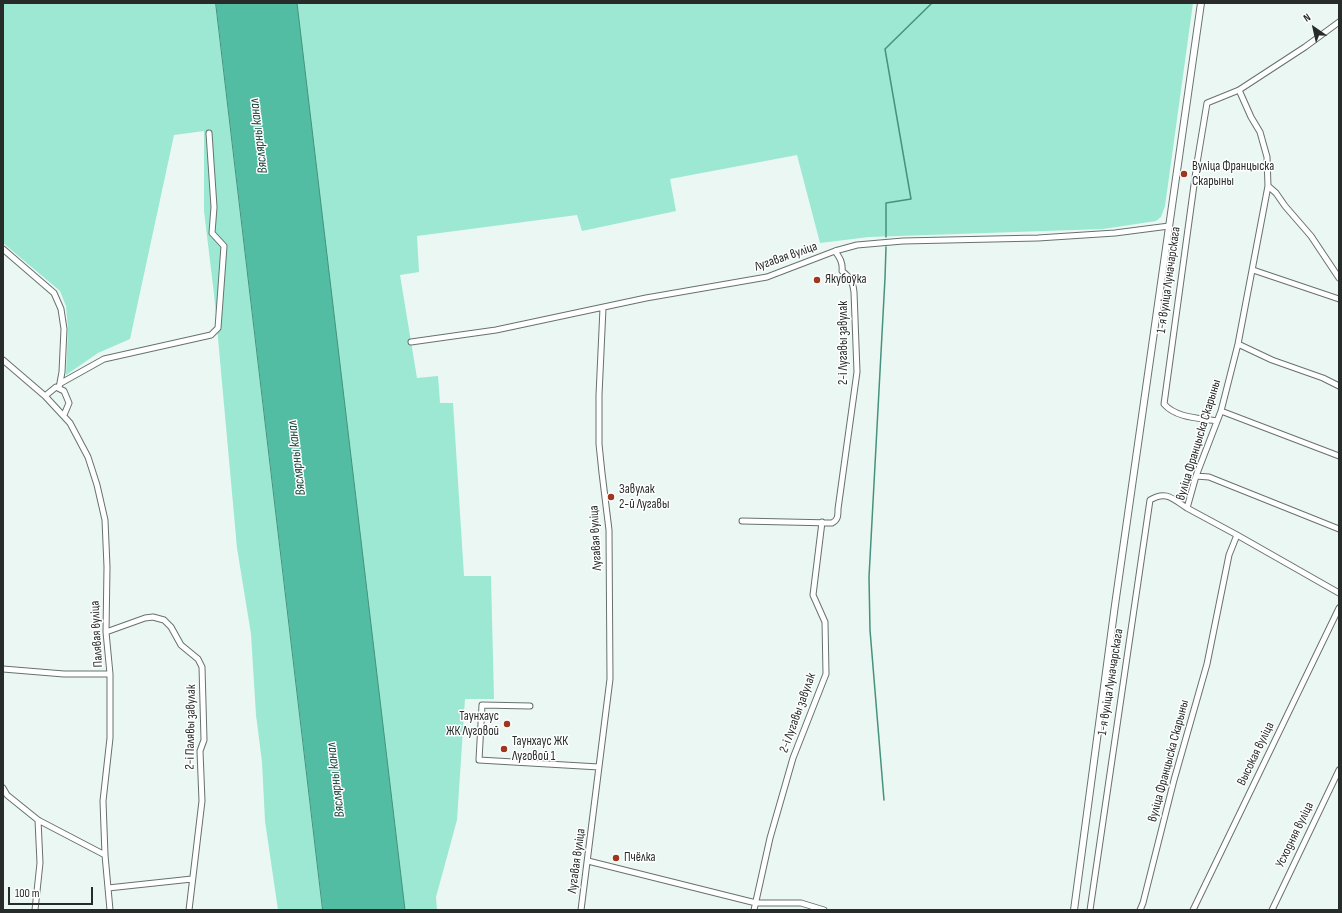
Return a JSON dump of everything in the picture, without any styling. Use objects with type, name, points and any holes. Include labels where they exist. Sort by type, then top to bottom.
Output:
[{"type":"street","points":[[1074,910],[1115,605],[1202,3]]},
{"type":"street","points":[[1239,90],[1305,47],[1339,22]]},
{"type":"street","name":"1-я вуліца Луначарскага","points":[[1217,422],[1179,414],[1169,410],[1164,404],[1197,163],[1207,102],[1239,90]]},
{"type":"street","name":"вуліца Францыска Скарыны","points":[[1140,910],[1174,780],[1207,664],[1229,555],[1237,535],[1187,508],[1196,476],[1217,422],[1238,344],[1268,186],[1267,157],[1260,132],[1251,117],[1239,90]]},
{"type":"street","points":[[45,396],[56,387],[104,359],[211,335],[218,328],[224,246],[212,233],[214,207],[209,133]]},
{"type":"street","points":[[1268,186],[1276,193],[1285,206],[1311,236],[1339,278]]},
{"type":"street","name":"Лугавая вуліца","points":[[411,342],[496,330],[646,298],[767,277],[857,244],[903,241],[1038,238],[1116,233],[1169,226]]},
{"type":"street","points":[[3,249],[54,292],[61,309],[64,329],[60,385],[69,402],[64,415]]},
{"type":"street","name":"2-і Лугавы завулак","points":[[742,521],[832,523],[836,522],[838,517],[857,372],[853,284],[850,277],[842,271],[840,257],[835,251]]},
{"type":"street","points":[[1253,270],[1339,299]]},
{"type":"street","name":"Лугавая вуліца","points":[[581,910],[610,679],[609,530],[599,444],[599,395],[603,308]]},
{"type":"street","points":[[1238,344],[1272,360],[1323,378],[1339,386]]},
{"type":"street","name":"Палявая вуліца","points":[[3,360],[45,396],[64,415],[77,435],[88,457],[97,485],[105,520],[107,567],[106,632],[110,674],[110,738],[103,801],[105,856],[110,910]]},
{"type":"street","points":[[1220,411],[1339,456]]},
{"type":"street","points":[[1196,476],[1209,477],[1339,529]]},
{"type":"street","name":"1-я вуліца Луначарскага","points":[[1090,910],[1113,742],[1150,500],[1156,496],[1164,494],[1187,508]]},
{"type":"street","name":"2-і Лугавы завулак","points":[[754,910],[770,838],[793,758],[826,674],[825,622],[813,595],[822,522]]},
{"type":"street","points":[[1237,535],[1339,593]]},
{"type":"street","name":"Высокая вуліца","points":[[1193,910],[1339,608]]},
{"type":"street","name":"2-і Палявы завулак","points":[[106,632],[145,618],[153,617],[164,620],[171,627],[181,645],[198,659],[202,667],[204,740],[200,751],[202,801],[189,910]]},
{"type":"street","points":[[3,669],[64,674],[110,674]]},
{"type":"street","points":[[530,706],[482,705],[479,760],[599,767]]},
{"type":"street","name":"Усходняя вуліца","points":[[1272,910],[1339,770]]},
{"type":"street","points":[[3,788],[7,796],[38,820],[105,856]]},
{"type":"street","points":[[35,910],[40,864],[38,820]]},
{"type":"street","points":[[588,861],[756,903],[801,903],[824,910]]},
{"type":"street","points":[[108,888],[192,879]]},
{"type":"shaded area","points":[[3,3],[1193,3],[1165,206],[1161,217],[1156,221],[1103,229],[869,237],[820,243],[797,155],[670,179],[676,211],[582,231],[577,215],[417,236],[419,272],[400,275],[417,378],[438,376],[440,403],[453,403],[464,576],[491,576],[494,699],[465,699],[457,820],[436,897],[437,910],[278,910],[265,821],[262,762],[256,715],[251,634],[237,548],[214,294],[204,211],[204,131],[174,135],[130,339],[98,353],[66,375],[68,329],[66,306],[60,291],[3,243]]},
{"type":"water","name":"Вяслярны канал","points":[[216,3],[297,3],[405,910],[323,910]]},
{"type":"waterway","points":[[886,237],[886,203],[911,199],[885,49],[932,3]]},
{"type":"waterway","points":[[884,800],[870,630],[869,577],[886,247]]},
{"type":"place","name":"Вуліца Францыска Скарыны","points":[[1184,174]]},
{"type":"place","name":"Якубоўка","points":[[817,280]]},
{"type":"place","name":"Завулак 2-й Лугавы","points":[[611,497]]},
{"type":"place","name":"Таунхаус ЖК Луговой","points":[[507,724]]},
{"type":"place","name":"Таунхаус ЖК Луговой 1","points":[[504,749]]},
{"type":"place","name":"Пчёлка","points":[[616,858]]}]
